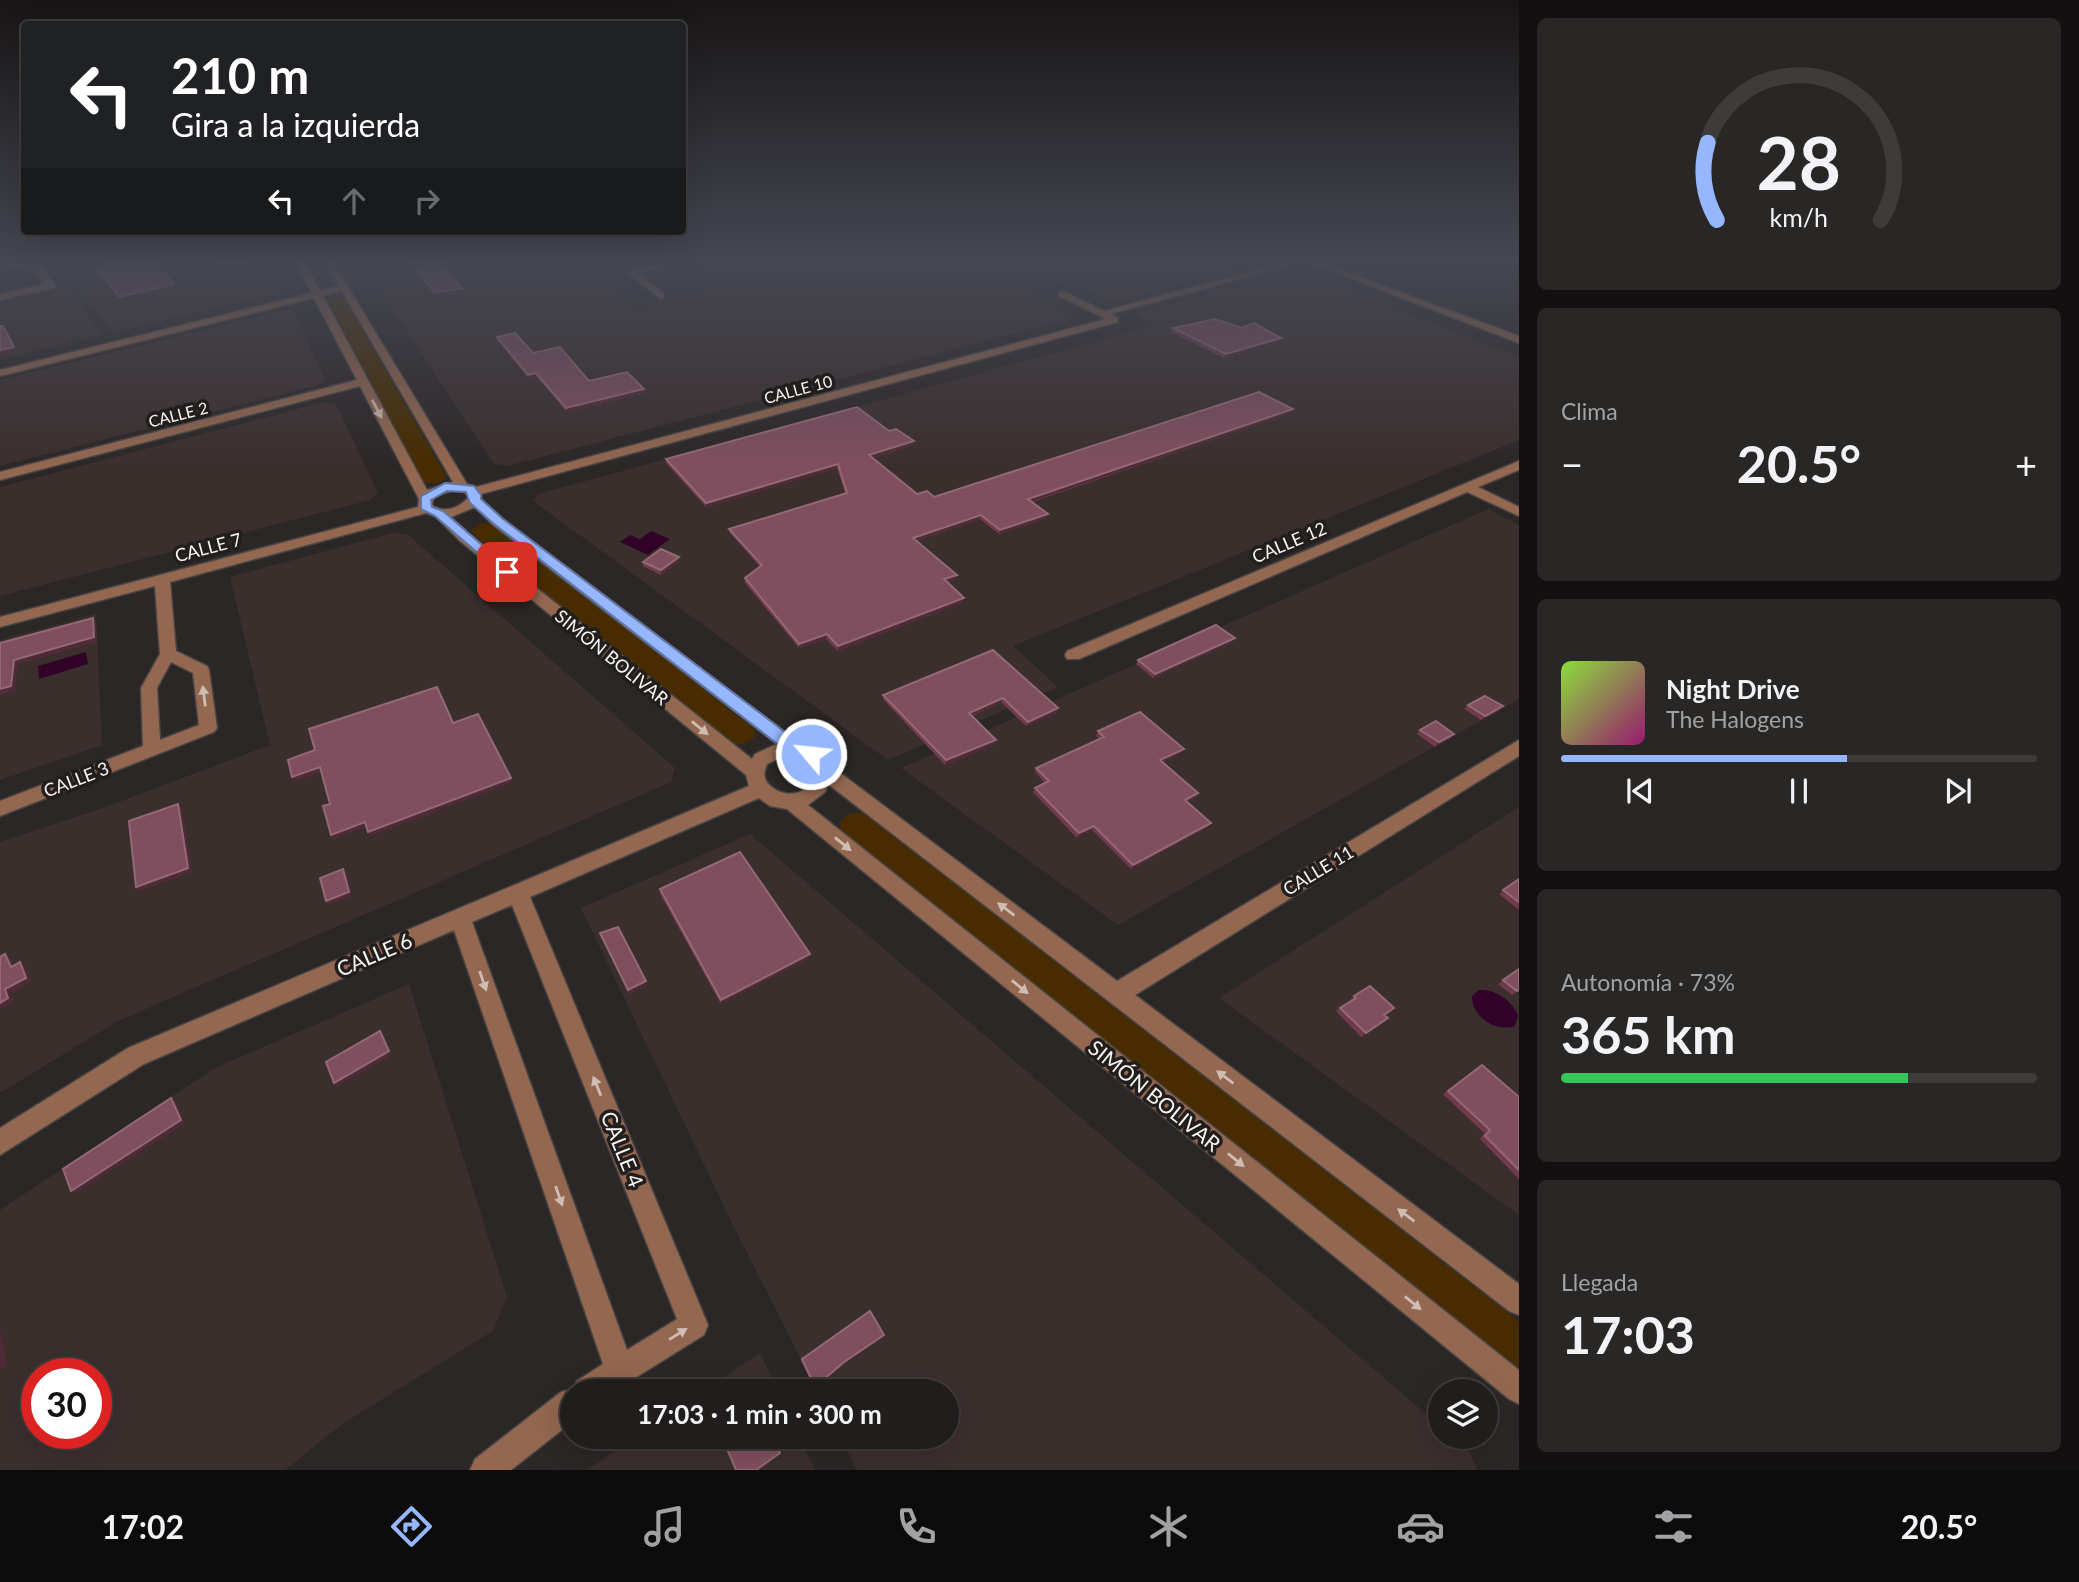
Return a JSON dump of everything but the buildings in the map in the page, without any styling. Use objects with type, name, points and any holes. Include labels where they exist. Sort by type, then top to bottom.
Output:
[{"type":"street","points":[[0,373],[170,331]]},
{"type":"street","name":"SIMÓN BOLIVAR","points":[[337,331],[430,507],[758,781]]},
{"type":"street","name":"SIMÓN BOLIVAR","points":[[370,331],[470,493],[498,522],[795,748]]},
{"type":"street","name":"CALLE 10","points":[[470,493],[1075,331]]},
{"type":"street","points":[[1494,331],[1519,340]]},
{"type":"street","name":"CALLE 2","points":[[0,476],[364,382]]},
{"type":"street","name":"CALLE 12","points":[[1073,655],[1519,465]]},
{"type":"street","points":[[445,487],[470,493],[457,512],[430,507],[445,487]]},
{"type":"street","points":[[1468,487],[1519,512]]},
{"type":"street","name":"CALLE 7","points":[[0,622],[430,507]]},
{"type":"street","points":[[152,750],[149,688],[168,654],[163,579]]},
{"type":"street","name":"CALLE 3","points":[[0,808],[208,728],[201,670],[168,654]]},
{"type":"street","name":"CALLE 11","points":[[1116,993],[1519,747]]},
{"type":"street","points":[[824,771],[822,785],[817,791],[800,800],[774,798],[758,781],[761,759],[768,754],[785,748],[795,748],[817,758],[824,771],[1519,1301]]},
{"type":"street","name":"CALLE 6","points":[[0,1142],[136,1056],[518,892],[758,781]]},
{"type":"street","name":"SIMÓN BOLIVAR","points":[[790,801],[1519,1389]]},
{"type":"street","name":"CALLE 4","points":[[518,892],[694,1325],[606,1379]]},
{"type":"street","points":[[460,917],[620,1370]]},
{"type":"street","points":[[486,1470],[560,1412]]},
{"type":"shaded area","points":[[0,331],[99,331],[102,335],[0,360]]},
{"type":"shaded area","points":[[200,331],[302,331],[325,380],[318,385],[0,466],[0,380]]},
{"type":"shaded area","points":[[344,331],[363,331],[446,476],[442,481],[433,484],[424,482]]},
{"type":"shaded area","points":[[407,331],[1027,331],[507,466],[494,464]]},
{"type":"shaded area","points":[[1136,331],[1451,331],[1519,357],[1519,440],[1013,646],[1058,687],[888,760],[533,501],[538,494]]},
{"type":"shaded area","points":[[325,402],[336,404],[378,493],[370,500],[0,596],[0,487]]},
{"type":"shaded area","points":[[1488,509],[1519,525],[1519,699],[1118,925],[901,768]]},
{"type":"shaded area","points":[[492,523],[755,730],[754,738],[743,744],[732,744],[492,551],[471,531],[479,524]]},
{"type":"shaded area","points":[[651,531],[670,539],[648,555],[620,542],[630,535],[640,539]]},
{"type":"shaded area","points":[[393,533],[407,534],[675,768],[671,782],[118,1021],[0,1093],[0,842],[103,808],[270,745],[230,577]]},
{"type":"shaded area","points":[[96,614],[102,745],[0,780],[0,640]]},
{"type":"shaded area","points":[[86,652],[88,664],[39,679],[38,666]]},
{"type":"shaded area","points":[[1519,807],[1519,1215],[1219,998]]},
{"type":"shaded area","points":[[853,813],[863,813],[1519,1321],[1519,1376],[841,831],[840,823],[844,818]]},
{"type":"shaded area","points":[[750,834],[1428,1416],[1428,1449],[1467,1449],[1477,1470],[857,1470],[846,1449],[959,1449],[959,1379],[811,1379],[733,1225],[581,908]]},
{"type":"shaded area","points":[[409,984],[507,1297],[493,1331],[342,1424],[285,1470],[0,1470],[0,1210],[215,1068]]},
{"type":"shaded area","points":[[1479,990],[1491,991],[1507,1000],[1518,1015],[1515,1026],[1508,1028],[1493,1025],[1480,1016],[1472,996]]},
{"type":"shaded area","points":[[760,1353],[772,1379],[721,1379]]},
{"type":"shaded area","points":[[618,1449],[805,1449],[815,1470],[587,1470]]},
{"type":"route","points":[[507,572],[453,528],[439,513],[427,509],[424,506],[425,498],[445,487],[462,486],[470,489],[480,506],[498,522],[795,748],[811,754]]}]
